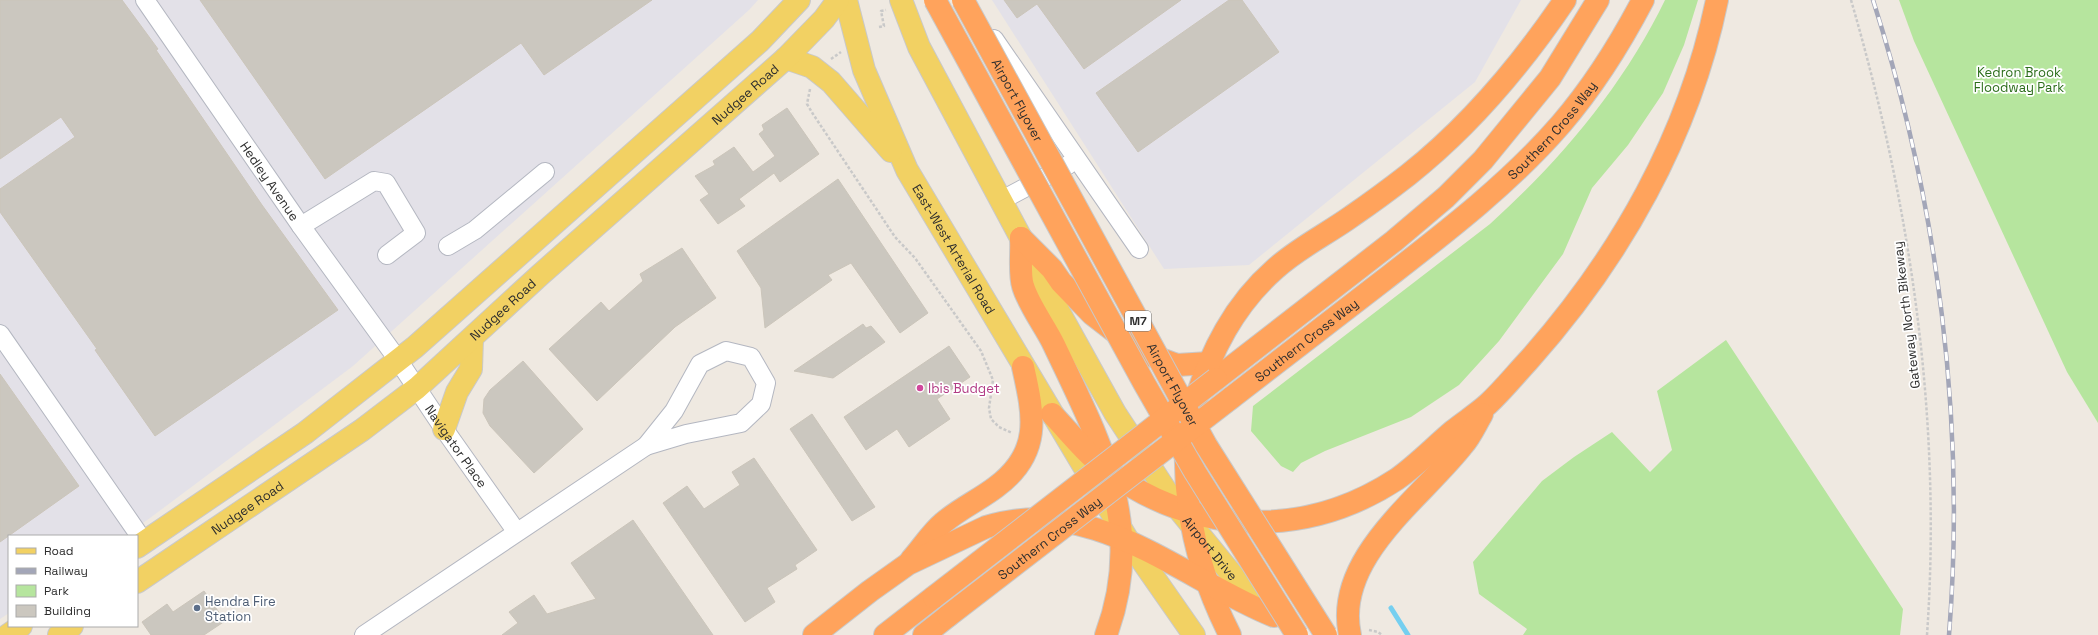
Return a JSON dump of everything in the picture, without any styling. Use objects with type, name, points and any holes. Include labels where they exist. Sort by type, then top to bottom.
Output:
[{"type":"highway","name":"Airport Flyover","points":[[935,0],[1144,382],[1195,472],[1296,635]]},
{"type":"highway","name":"Airport Flyover","points":[[963,0],[1206,444],[1326,635]]},
{"type":"highway","points":[[1230,635],[1208,582],[1186,515],[1186,460],[1187,442],[1194,406],[1209,363],[1232,318],[1262,282],[1292,255],[1352,216],[1409,174],[1449,137],[1508,78],[1538,40],[1565,0]]},
{"type":"highway","name":"Southern Cross Way","points":[[885,635],[1394,241],[1446,197],[1483,160],[1550,78],[1598,0]]},
{"type":"highway","name":"Southern Cross Way","points":[[924,635],[1466,214],[1525,163],[1562,123],[1591,83],[1628,29],[1642,0]]},
{"type":"highway","points":[[1102,478],[1136,489],[1186,515],[1230,521],[1256,522],[1302,517],[1341,507],[1364,497],[1396,479],[1415,466],[1451,433],[1488,404],[1557,328],[1610,256],[1638,210],[1663,161],[1686,108],[1711,30],[1717,0]]},
{"type":"highway","points":[[1021,238],[1092,314],[1146,354],[1177,365],[1191,366],[1209,363]]},
{"type":"highway","points":[[1021,238],[1023,286],[1056,351],[1097,440],[1102,478]]},
{"type":"highway","points":[[908,564],[943,523],[1008,477],[1021,460],[1030,441],[1032,410],[1023,367]]},
{"type":"highway","points":[[1350,635],[1349,611],[1353,589],[1356,578],[1370,551],[1464,445],[1488,404]]},
{"type":"highway","points":[[1052,414],[1092,457],[1102,478],[1117,500],[1124,537],[1118,593],[1106,635]]},
{"type":"highway","points":[[814,635],[870,591],[908,564],[986,527],[1013,521],[1042,519],[1060,520],[1124,537],[1208,582],[1248,606],[1274,616]]},
{"type":"main road","points":[[161,566],[140,544],[305,433],[354,396],[433,332],[760,41],[799,0]]},
{"type":"main road","name":"Nudgee Road","points":[[138,581],[362,430],[417,388],[540,275],[786,58],[824,18],[838,0]]},
{"type":"main road","name":"East-West Arterial Road","points":[[846,0],[856,44],[873,94],[907,170],[1052,414]]},
{"type":"main road","points":[[893,5],[919,48],[1021,238]]},
{"type":"main road","points":[[786,58],[812,67],[821,73],[839,90],[907,170]]},
{"type":"main road","name":"Airport Drive","points":[[1021,238],[1039,276],[1115,414],[1138,450],[1234,577],[1296,635]]},
{"type":"main road","points":[[444,429],[456,392],[471,369],[472,339]]},
{"type":"main road","points":[[1124,537],[1194,635]]},
{"type":"main road","points":[[8,635],[20,627]]},
{"type":"main road","points":[[59,635],[71,627]]},
{"type":"street","name":"Hedley Avenue","points":[[145,0],[301,226],[398,360]]},
{"type":"street","points":[[967,0],[1139,249]]},
{"type":"street","points":[[1000,201],[1077,160]]},
{"type":"street","points":[[448,246],[475,230],[545,172]]},
{"type":"street","points":[[301,226],[374,181],[386,183],[416,233],[387,255]]},
{"type":"street","points":[[0,334],[134,535]]},
{"type":"street","points":[[364,635],[516,531],[646,446],[686,434],[741,423],[761,404],[766,383],[751,357],[726,351],[700,364],[674,411],[646,446]]},
{"type":"street","name":"Navigator Place","points":[[398,360],[444,429],[516,531]]},
{"type":"path","name":"Gateway North Bikeway","points":[[1851,0],[1894,166],[1915,294],[1924,374],[1930,494],[1926,635]]},
{"type":"path","points":[[879,27],[884,26],[881,11],[893,5]]},
{"type":"path","points":[[856,44],[833,56],[809,90],[807,104],[896,236],[915,258],[981,351],[993,380],[989,408],[991,420],[999,427],[1030,441]]},
{"type":"shaded area","points":[[0,0],[758,0],[749,10],[353,366],[150,518],[125,535],[8,535],[8,614],[0,619]]},
{"type":"shaded area","points":[[992,0],[1521,0],[1475,82],[1249,265],[1164,269]]},
{"type":"green space","points":[[1665,0],[1698,0],[1684,45],[1663,93],[1628,145],[1592,188],[1563,254],[1499,341],[1459,385],[1411,417],[1325,451],[1301,463],[1293,472],[1281,466],[1251,431],[1253,406],[1490,224],[1516,200],[1565,148],[1610,92],[1649,31]]},
{"type":"green space","name":"Kedron Brook Floodway Park","points":[[1899,0],[2098,0],[2098,423],[2067,372],[1914,41]]},
{"type":"green space","points":[[1726,340],[1903,609],[1900,635],[1523,635],[1527,629],[1479,594],[1473,562],[1542,481],[1574,457],[1612,432],[1650,472],[1672,450],[1657,391]]},
{"type":"building","points":[[0,0],[122,0],[158,49],[156,50],[262,205],[338,310],[155,436],[95,350],[97,349],[0,212],[0,189],[75,137],[61,117],[0,159]]},
{"type":"building","points":[[200,0],[652,0],[544,75],[521,43],[325,179]]},
{"type":"building","points":[[1004,0],[1181,0],[1084,69],[1037,4],[1017,18]]},
{"type":"building","points":[[1229,0],[1242,0],[1279,52],[1138,152],[1096,93]]},
{"type":"building","points":[[787,108],[819,154],[780,182],[774,173],[739,199],[745,206],[718,224],[700,200],[709,194],[695,176],[715,165],[713,161],[734,147],[753,172],[775,156],[759,134],[764,130],[762,125]]},
{"type":"building","points":[[838,179],[928,313],[900,333],[851,263],[828,275],[832,280],[765,328],[761,288],[737,251]]},
{"type":"building","points":[[682,248],[716,298],[675,327],[597,401],[549,349],[601,302],[609,311],[643,281],[640,274]]},
{"type":"building","points":[[863,324],[866,328],[871,326],[885,342],[833,378],[794,371]]},
{"type":"building","name":"Ibis Budget","points":[[949,346],[970,377],[937,399],[950,419],[909,447],[897,429],[866,450],[844,417]]},
{"type":"building","points":[[523,361],[583,429],[534,473],[490,426],[483,413],[484,399],[490,390]]},
{"type":"building","points":[[0,374],[79,486],[0,542]]},
{"type":"building","points":[[812,414],[875,507],[852,521],[790,429]]},
{"type":"building","points":[[754,458],[817,550],[795,565],[797,569],[767,588],[775,602],[745,622],[663,503],[687,486],[704,509],[740,485],[732,472]]},
{"type":"building","points":[[633,520],[713,635],[502,635],[518,623],[509,612],[534,595],[547,614],[596,599],[571,563]]},
{"type":"building","name":"Hendra Fire Station","points":[[204,591],[225,621],[204,635],[151,635],[142,622],[167,604],[173,612]]},
{"type":"waterway","points":[[1391,608],[1408,635]]},
{"type":"railway","points":[[1873,0],[1896,77],[1915,155],[1930,234],[1942,314],[1950,394],[1953,474],[1953,555],[1949,635]]},
{"type":"place","name":"Ibis Budget","points":[[920,388]]},
{"type":"place","name":"Hendra Fire Station","points":[[197,608]]}]
